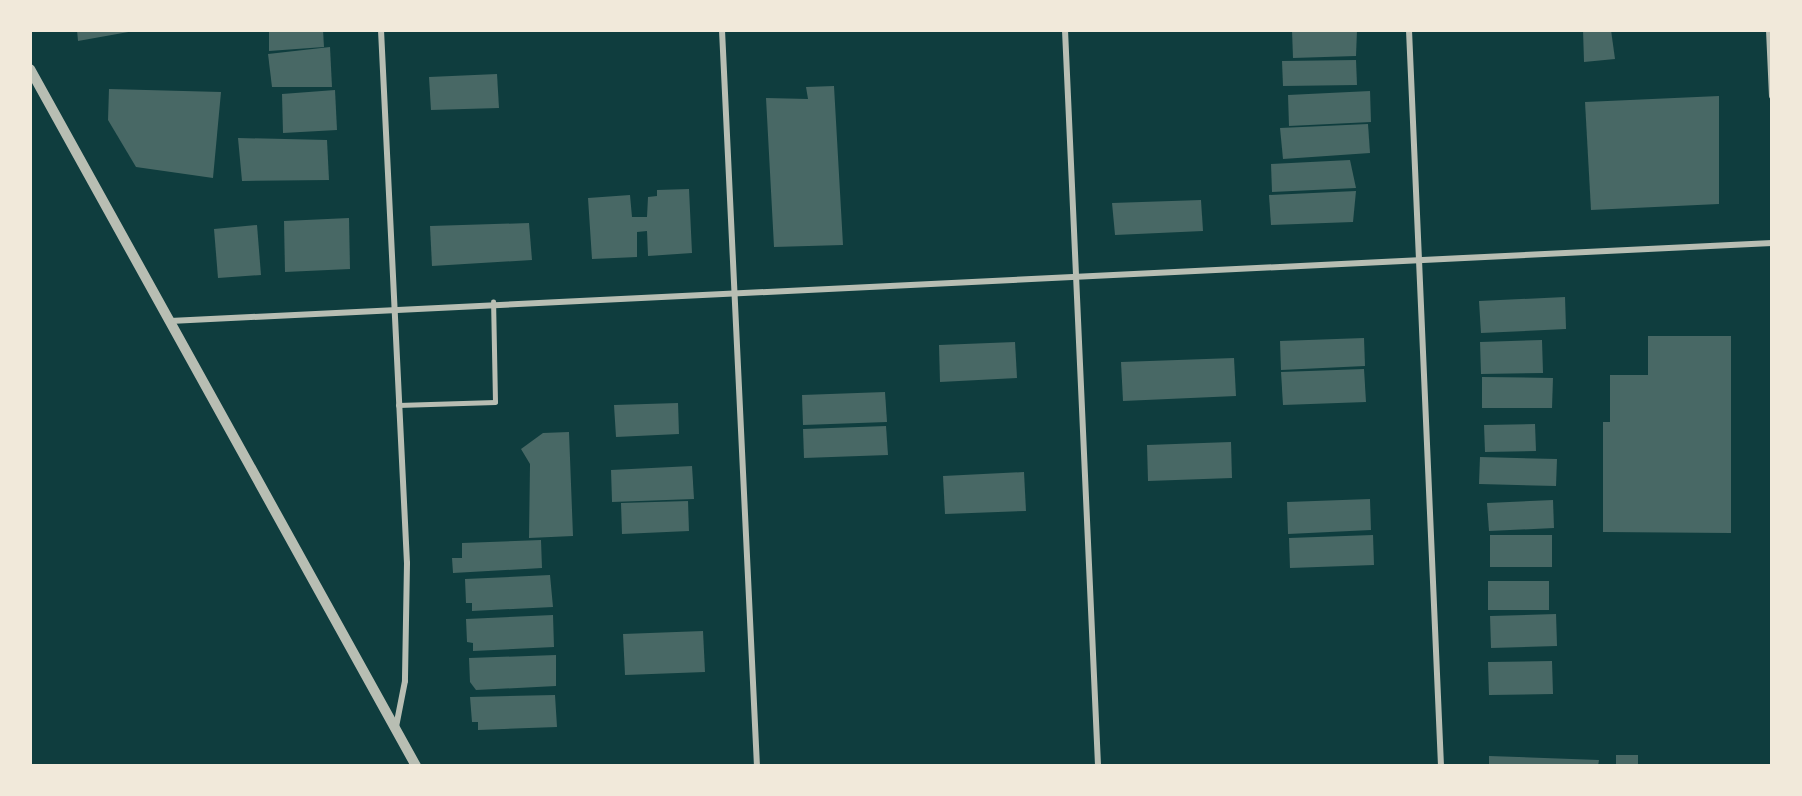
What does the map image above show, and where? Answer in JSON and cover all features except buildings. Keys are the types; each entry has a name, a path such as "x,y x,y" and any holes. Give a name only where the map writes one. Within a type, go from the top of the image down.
{"street":[{"path":"381,30 407,563 405,681 396,729"},
{"path":"722,30 738,291 757,766"},
{"path":"1065,30 1098,766"},
{"path":"1409,30 1441,766"},
{"path":"1769,30 1772,96"},
{"path":"30,69 416,766"},
{"path":"170,321 493,302 1420,262 1772,243"}],"lane":[{"path":"398,405 495,402 493,302"}]}
